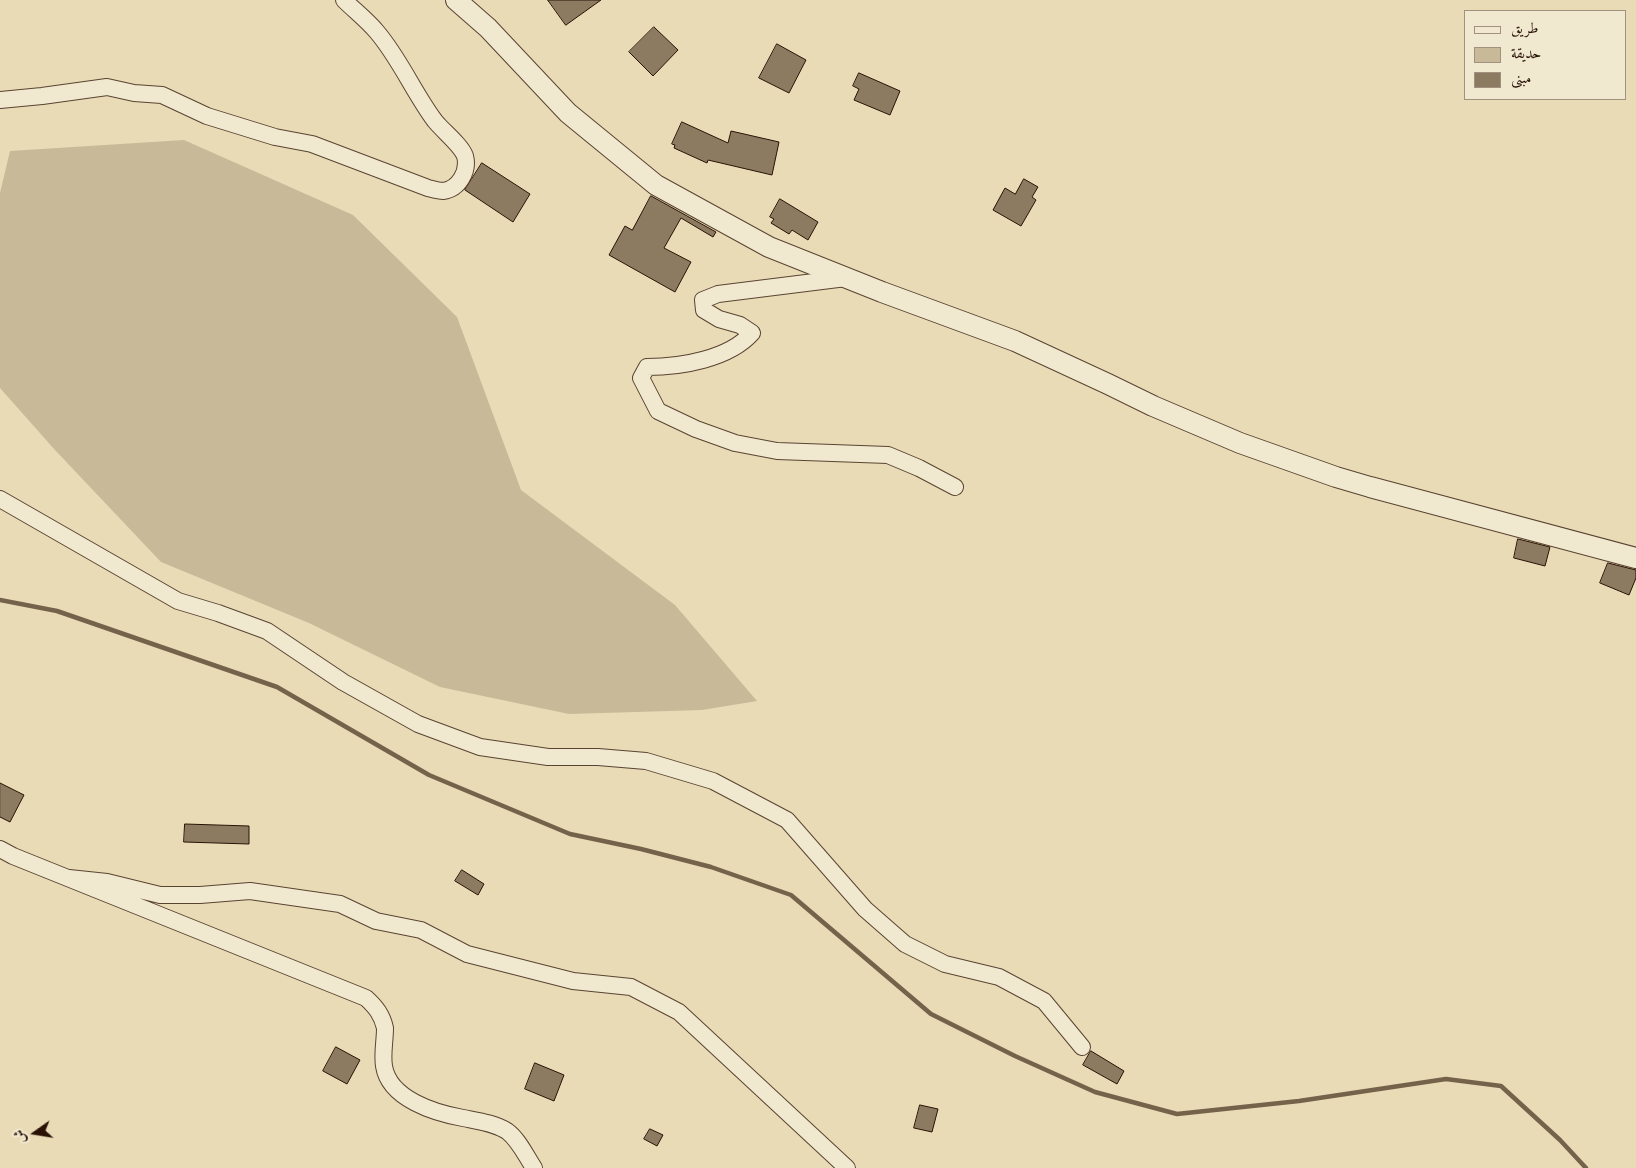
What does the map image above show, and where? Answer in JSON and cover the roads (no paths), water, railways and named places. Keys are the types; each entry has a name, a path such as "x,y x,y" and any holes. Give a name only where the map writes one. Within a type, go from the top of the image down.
{"street":[{"path":"0,100 107,87 134,93 162,95 207,116 275,137 312,144 428,188 443,191 457,184 465,171 465,156 422,103 376,30 344,0"},
{"path":"456,0 488,28 568,113 656,185 769,248 1015,341 1182,419 1286,460 1417,501 1636,558"},
{"path":"846,278 718,294 703,300 704,310 719,319 740,325 752,333 739,345 708,359 663,367 647,367 641,378 658,411 696,430 735,443 777,451 888,455 919,468 955,487"},
{"path":"0,499 178,601 218,612 267,632 343,682 418,724 480,747 548,757 598,757 646,761 713,781 787,820 865,909 905,944 944,964 999,976 1044,1000 1082,1047"},
{"path":"0,849 13,856 366,998 380,1014 383,1022 384,1068 394,1088 414,1101 441,1113 500,1127 517,1142 534,1168"},
{"path":"69,878 107,882 160,895 200,895 250,891 340,904 376,921 421,930 467,954 573,981 631,986 679,1012 847,1168"}],"waterway":[{"path":"0,600 57,611 277,687 429,775 570,834 641,849 711,867 791,895 931,1014 1015,1056 1095,1092 1177,1114 1299,1101 1446,1079 1501,1086 1560,1140 1586,1168"}]}
